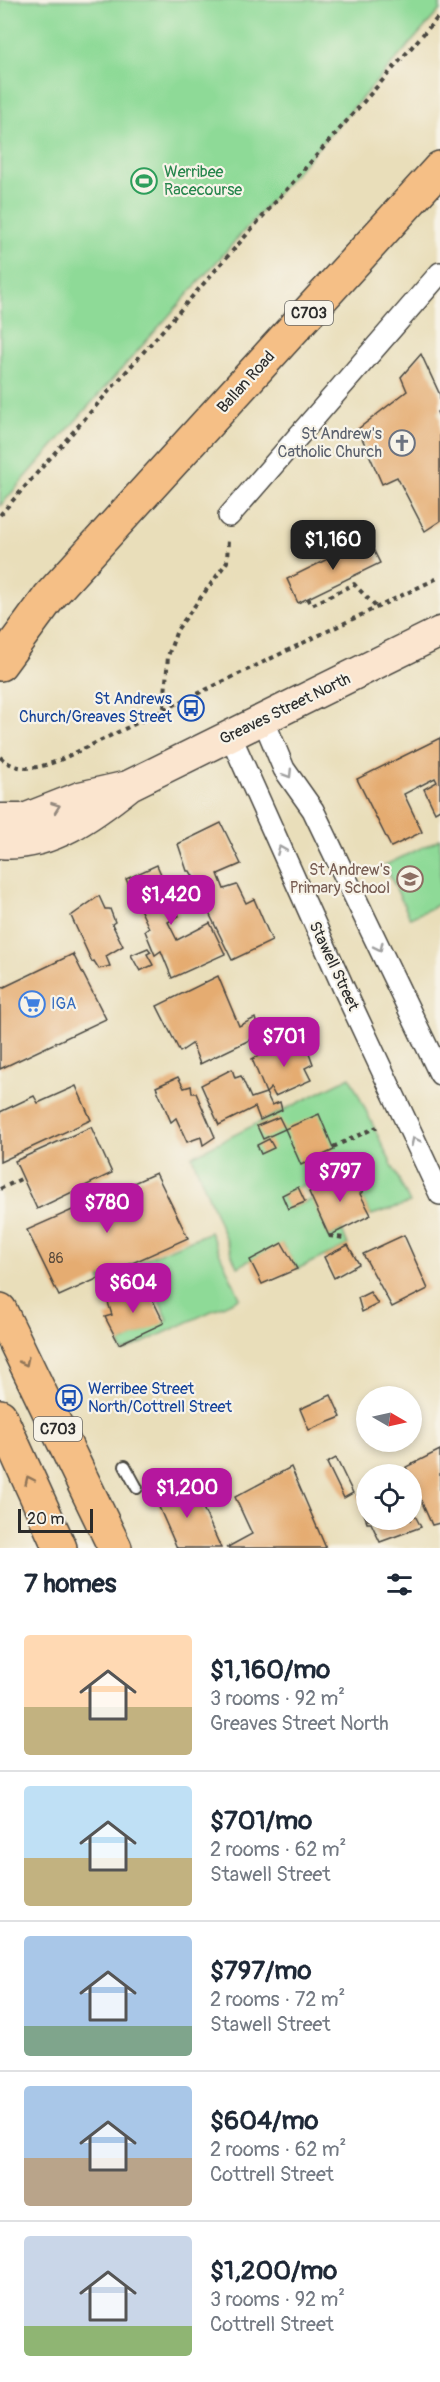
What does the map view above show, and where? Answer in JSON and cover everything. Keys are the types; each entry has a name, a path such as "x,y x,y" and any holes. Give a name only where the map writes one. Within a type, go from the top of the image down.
{"main road":[{"name":"Ballan Road","path":"0,664 50,596 440,168"},
{"name":"Ballan Road","path":"0,633 50,596"},
{"name":"C703","path":"0,1310 115,1548"},
{"name":"C703","path":"0,1416 57,1543"}],"street":[{"path":"228,516 440,273"},
{"name":"Greaves Street North","path":"0,819 24,819 80,797 130,785 264,721 440,632"},
{"path":"264,721 284,769 313,810 440,1074"},
{"name":"Stawell Street","path":"231,737 440,1194"},
{"name":"Greaves Street North","path":"0,843 26,843 73,825 90,817 130,785"}],"lane":[{"path":"125,1466 137,1488"}],"path":[{"path":"0,515 440,15"},
{"path":"164,708 168,656 177,630 228,562 228,516"},
{"path":"0,757 21,768 39,768 440,577"},
{"path":"308,598 312,605 354,584 377,608"},
{"path":"333,1147 377,1127"},
{"path":"0,1189 23,1178"},
{"path":"329,1236 338,1239 345,1238"}],"green space":[{"name":"Werribee Racecourse","path":"0,0 440,0 440,10 0,506"},
{"path":"440,839 440,904 410,918 385,865"},
{"path":"350,1077 410,1203 371,1215 360,1194 363,1191 349,1164 282,1195 289,1209 313,1199 329,1236 342,1230 348,1245 297,1269 282,1244 237,1267 192,1156"},
{"path":"210,1232 240,1298 123,1352 119,1344 168,1320 151,1283 107,1299 100,1278"}],"building":[{"name":"St Andrew's Catholic Church","path":"421,354 440,395 440,410 437,412 440,419 440,521 425,531 397,477 382,484 358,429 407,391 401,377"},
{"path":"368,539 380,563 298,603 287,579"},
{"path":"440,738 440,809 435,812 424,789 437,782 435,778 404,794 422,832 391,847 357,779"},
{"path":"221,823 241,864 218,874 224,889 237,885 246,903 254,899 272,941 232,960 208,911 212,909 190,871 187,871 178,844"},
{"path":"157,865 179,916 168,922 177,940 210,923 225,954 172,978 161,951 155,955 145,931 149,928 126,879"},
{"path":"99,896 105,909 110,909 115,922 112,924 123,946 106,956 110,966 99,969 94,961 92,962 71,916"},
{"path":"148,948 151,952 147,954 153,965 140,971 131,955"},
{"path":"73,954 106,1019 0,1069 0,989"},
{"path":"218,976 239,1026 255,1018 260,1035 200,1064 192,1044 180,1052 157,1006"},
{"path":"297,1038 302,1051 308,1050 313,1064 305,1068 311,1080 275,1096 271,1088 266,1093 252,1059"},
{"path":"232,1069 235,1078 241,1076 251,1098 266,1093 272,1105 280,1102 282,1110 260,1120 255,1107 219,1125 201,1085"},
{"path":"178,1077 184,1088 191,1086 192,1093 196,1093 215,1137 203,1145 201,1137 187,1142 176,1118 171,1122 156,1087"},
{"path":"76,1086 91,1120 0,1162 0,1112 34,1096 38,1103"},
{"path":"319,1114 334,1150 301,1165 285,1129"},
{"path":"279,1117 285,1129 263,1139 257,1126"},
{"path":"91,1127 112,1173 37,1209 15,1161"},
{"path":"269,1139 274,1148 261,1154 257,1145"},
{"path":"352,1171 363,1191 360,1194 371,1215 329,1236 309,1192"},
{"path":"156,1173 188,1238 59,1296 27,1230"},
{"path":"298,1187 305,1202 288,1209 282,1195"},
{"path":"404,1235 428,1289 392,1307 363,1254"},
{"path":"282,1243 297,1269 262,1284 250,1260"},
{"path":"348,1245 359,1264 334,1278 324,1257"},
{"path":"145,1284 164,1323 119,1344 105,1317 112,1315 107,1299"},
{"path":"370,1292 378,1304 362,1312 358,1298"},
{"path":"331,1395 341,1417 309,1430 300,1409"},
{"path":"440,1450 440,1523 432,1525 422,1503 422,1464 412,1464"},
{"path":"336,1458 353,1493 344,1498 327,1463"},
{"path":"291,1467 326,1548 226,1548 252,1534 235,1497"},
{"path":"191,1481 221,1548 177,1548 155,1498"},
{"path":"374,1530 413,1530 380,1542"}],"place":[{"name":"Werribee Racecourse","path":"144,181"},
{"name":"St Andrew's Catholic Church","path":"402,443"},
{"name":"St Andrews Church/Greaves Street","path":"191,708"},
{"name":"St Andrew's Primary School","path":"410,879"},
{"name":"IGA","path":"32,1004"},
{"name":"Werribee Street North/Cottrell Street","path":"69,1398"}]}
